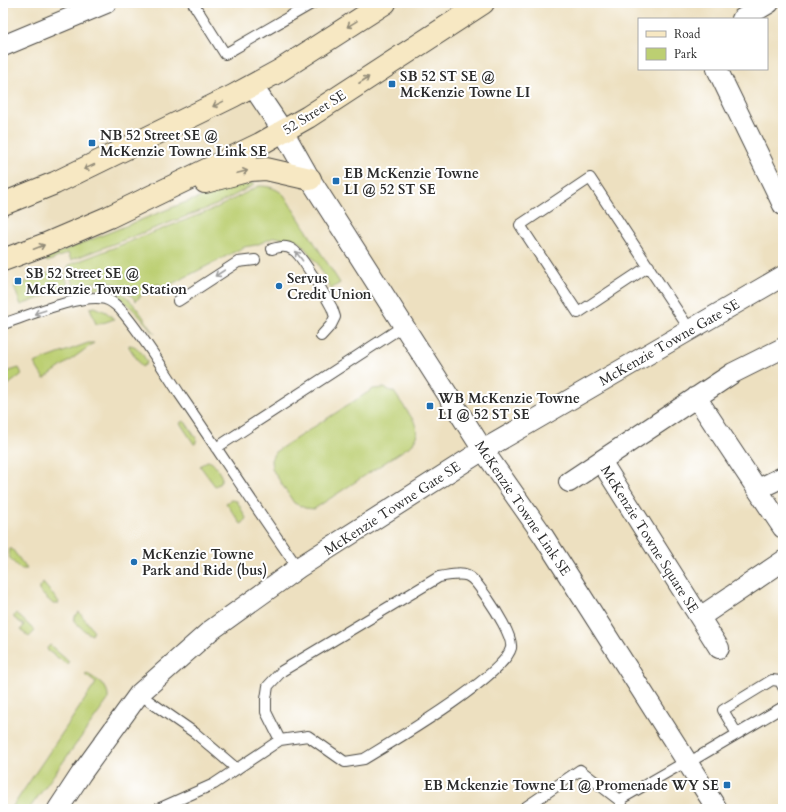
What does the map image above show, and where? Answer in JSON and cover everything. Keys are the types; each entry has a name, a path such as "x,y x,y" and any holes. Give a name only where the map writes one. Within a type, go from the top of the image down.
{"main road":[{"path":"3,204 55,183 96,164 233,96 278,71 385,3"},
{"name":"52 Street SE","path":"3,260 46,244 109,217 260,144 308,116 483,3"},
{"path":"176,185 200,183 250,170 266,169 310,178"}],"street":[{"path":"3,46 106,3"},
{"path":"744,18 768,3"},
{"path":"717,70 783,205"},
{"name":"McKenzie Towne Link SE","path":"252,85 283,131 310,178 405,325 483,450 542,534 717,809"},
{"name":"McKenzie Towne Gate SE","path":"58,809 81,774 139,694 210,631 298,568 483,450 783,276"},
{"name":"McKenzie Towne Square SE","path":"569,482 733,373 783,348"},
{"path":"696,398 783,528"},
{"name":"McKenzie Towne Square SE","path":"601,461 719,648"},
{"path":"758,489 783,477"},
{"name":"McKenzie Towne Square SE","path":"700,617 783,561"}],"lane":[{"path":"193,3 225,54 313,3"},
{"path":"649,266 578,313 520,225 590,178 649,266 690,330"},
{"path":"272,249 286,247 297,252 332,308 334,318 331,325 321,336"},
{"path":"178,301 238,262 255,260"},
{"path":"3,324 77,300 92,297 106,299 118,307 135,327 298,568"},
{"path":"216,448 405,325"},
{"path":"158,809 214,784 280,740 308,736 345,762 364,759 466,693 502,663 510,648 510,638 490,602 473,579 465,575 458,574 439,577 282,671 268,686 266,699 266,712 280,740"},
{"path":"738,734 723,710 772,680 782,682"},
{"path":"139,694 195,733 237,769"},
{"path":"619,800 738,734 783,707"},
{"path":"522,809 580,770 619,800 624,809"}],"green space":[{"path":"253,183 254,185 216,205 71,260 68,253 47,262 45,258 181,204 224,189"},
{"path":"259,186 272,188 284,195 340,283 331,289 318,264 299,241 275,237 256,245 244,247 166,287 158,284 145,291 136,301 129,293 116,284 110,282 95,282 77,287 74,285 67,269 69,265 214,209"},
{"path":"59,269 63,270 69,287 21,305 14,287"},
{"path":"96,285 107,286 124,295 131,301 155,334 125,302 117,296 98,289 86,288"},
{"path":"95,307 106,312 114,319 96,324 90,308"},
{"path":"88,343 94,343 44,379 34,363"},
{"path":"129,345 132,345 138,349 144,356 147,362 142,367 129,347"},
{"path":"19,368 22,374 3,389 3,373"},
{"path":"384,388 394,392 416,424 417,434 413,444 314,509 305,508 294,503 272,469 271,460 275,452 373,389"},
{"path":"183,421 196,438 197,440 195,444 180,423"},
{"path":"207,461 210,461 214,465 222,478 219,484 215,486 200,466"},
{"path":"231,500 237,501 246,518 241,524 226,503"},
{"path":"10,549 12,549 27,569 20,569 11,560 9,555"},
{"path":"43,583 59,602 58,604 53,604 39,591 39,587"},
{"path":"79,612 94,631 92,635 86,632 74,621 75,616"},
{"path":"16,613 35,631 29,637 21,630 24,625 14,618"},
{"path":"50,645 69,662 67,664 48,651 47,648"},
{"path":"86,673 105,687 107,690 108,700 29,809 11,809 96,683 85,675"}],"place":[{"name":"SB 52 ST SE @ McKenzie Towne LI","path":"392,84"},
{"name":"NB 52 Street SE @ McKenzie Towne Link SE","path":"92,143"},
{"name":"EB McKenzie Towne LI @ 52 ST SE","path":"336,181"},
{"name":"SB 52 Street SE @ McKenzie Towne Station","path":"18,281"},
{"name":"Servus Credit Union","path":"279,286"},
{"name":"WB McKenzie Towne LI @ 52 ST SE","path":"430,406"},
{"name":"McKenzie Towne Park and Ride (bus)","path":"134,562"},
{"name":"EB Mckenzie Towne LI @ Promenade WY SE","path":"727,785"}]}
